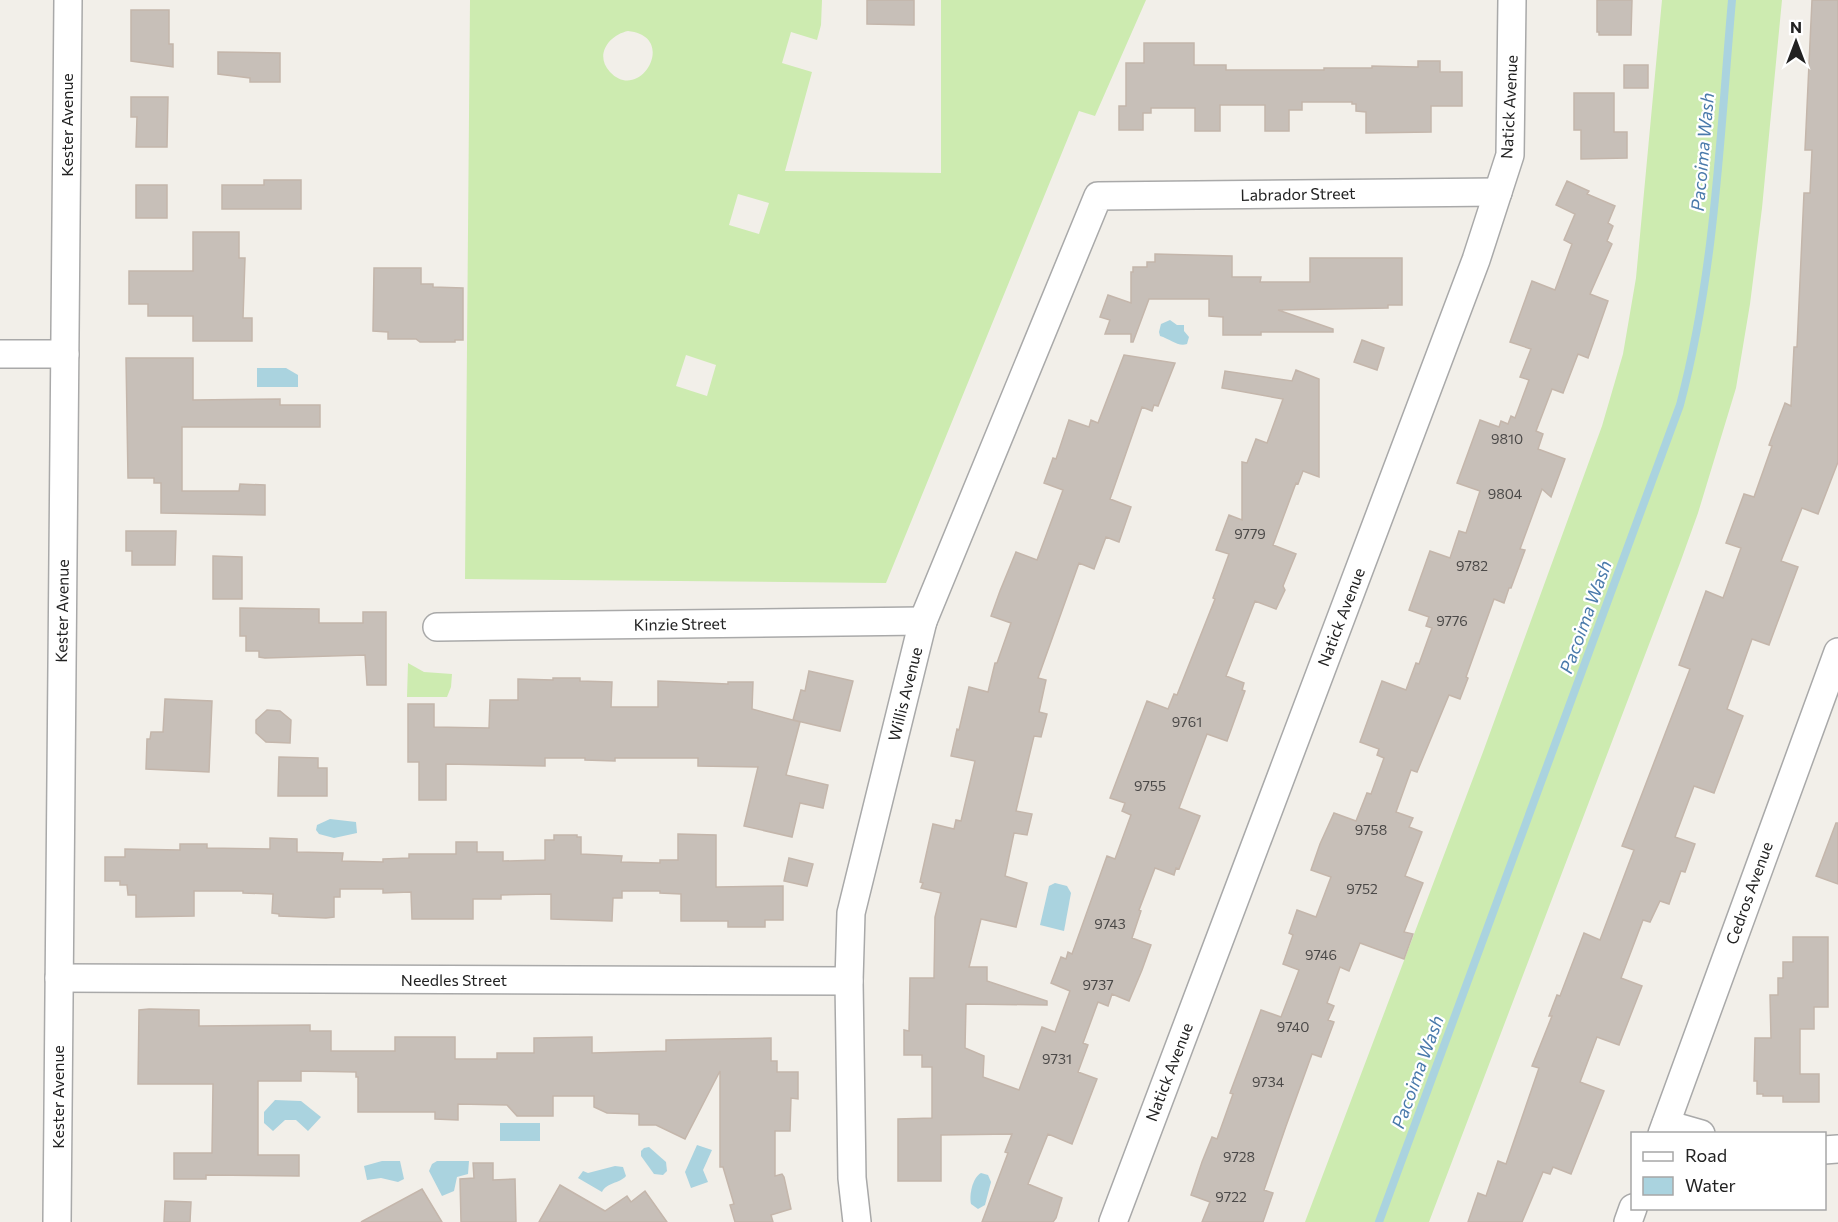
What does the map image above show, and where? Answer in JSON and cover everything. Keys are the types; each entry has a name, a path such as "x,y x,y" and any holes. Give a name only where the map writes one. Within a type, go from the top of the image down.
{"street":[{"name":"Kester Avenue","path":"57,1222 68,0"},
{"name":"Natick Avenue","path":"1113,1222 1471,271 1498,192 1510,154 1512,0"},
{"name":"Labrador Street","path":"1098,196 1498,192"},
{"name":"Willis Avenue","path":"857,1222 852,1178 849,981 851,914 923,621 1098,196"},
{"path":"0,354 65,354"},
{"name":"Kinzie Street","path":"437,627 923,621"},
{"name":"Cedros Avenue","path":"1664,1129 1838,652"},
{"name":"Needles Street","path":"58,978 849,981"},
{"path":"1664,1129 1686,1132"}],"green space":[{"path":"470,0 822,0 821,25 817,40 791,32 782,63 812,72 785,171 941,173 941,0 1146,0 1095,116 1079,111 886,583 465,579","holes":["628,31 643,36 651,44 653,55 642,74 633,80 621,80 610,72 603,59 610,41","738,194 769,203 759,234 729,225","686,355 716,365 707,396 676,386"]},
{"path":"1662,0 1782,0 1762,208 1750,304 1736,388 1698,513 1680,563 1429,1222 1305,1222 1483,752 1602,426 1623,354 1636,278"},
{"path":"408,663 424,672 452,674 447,697 407,697"}],"water":[{"path":"1170,320 1177,325 1184,325 1184,331 1189,337 1187,344 1177,344 1160,336 1161,324"},
{"path":"257,368 286,368 298,375 298,387 257,387"},
{"path":"330,819 356,822 357,833 334,838 319,834 316,830 317,825"},
{"path":"1055,883 1067,886 1071,893 1064,931 1040,925 1049,886"},
{"path":"275,1100 301,1101 321,1117 308,1131 296,1120 285,1120 273,1131 264,1123 264,1112"},
{"path":"500,1123 540,1123 540,1141 500,1141"},
{"path":"697,1145 712,1150 703,1170 708,1182 691,1188 685,1172"},
{"path":"649,1147 666,1162 667,1171 663,1175 654,1174 641,1156 641,1151"},
{"path":"382,1161 400,1161 404,1179 398,1182 381,1178 367,1180 364,1166"},
{"path":"437,1161 469,1161 468,1174 457,1177 454,1191 442,1196 429,1171 432,1164"},
{"path":"615,1166 623,1167 626,1176 607,1186 602,1192 578,1178 583,1171 588,1173"},
{"path":"981,1173 988,1175 991,1182 985,1205 978,1209 971,1204 970,1196 973,1183"}],"building":[{"path":"867,0 914,0 914,25 867,24"},
{"path":"1597,0 1632,0 1631,35 1599,35 1597,32"},
{"path":"1812,0 1838,0 1838,462 1818,514 1802,508 1781,561 1798,567 1769,645 1752,639 1727,709 1743,716 1714,793 1694,786 1675,837 1695,844 1685,872 1681,871 1669,904 1660,901 1650,922 1643,920 1621,978 1642,986 1619,1045 1597,1037 1580,1082 1604,1091 1571,1174 1553,1167 1550,1174 1543,1172 1522,1222 1468,1222 1478,1193 1486,1196 1498,1161 1506,1164 1539,1068 1532,1066 1552,1016 1549,1016 1557,995 1560,996 1584,933 1600,940 1634,850 1622,846 1690,669 1679,665 1706,591 1723,598 1741,548 1726,543 1744,494 1754,497 1772,446 1769,445 1785,403 1791,406 1794,347 1797,347 1804,193 1810,193 1812,150 1805,150"},
{"path":"131,10 169,10 169,44 173,44 173,67 131,61"},
{"path":"1144,43 1194,43 1194,65 1226,65 1226,70 1418,67 1418,61 1440,61 1440,72 1462,72 1462,106 1431,106 1431,132 1366,133 1366,112 1356,111 1356,104 1352,102 1302,102 1302,110 1289,110 1289,131 1265,131 1265,105 1220,105 1220,131 1195,131 1195,108 1151,108 1151,113 1143,113 1143,130 1119,130 1119,106 1126,106 1126,63 1144,63"},
{"path":"218,52 280,53 280,82 250,82 250,78 218,74"},
{"path":"1624,65 1648,65 1648,88 1624,88"},
{"path":"1574,93 1614,93 1614,132 1627,132 1627,158 1581,159 1581,130 1574,130"},
{"path":"131,97 168,97 167,147 136,147 137,117 131,117"},
{"path":"264,180 301,180 301,209 222,209 222,185 264,185"},
{"path":"1567,181 1589,191 1587,194 1615,206 1608,223 1613,226 1607,241 1612,244 1590,294 1608,301 1588,358 1578,354 1563,393 1552,389 1536,431 1543,434 1538,449 1565,459 1551,497 1542,489 1520,549 1525,550 1511,588 1509,588 1504,603 1494,599 1460,699 1449,695 1417,772 1411,770 1396,812 1413,818 1409,827 1422,832 1405,876 1423,883 1404,932 1413,934 1404,959 1360,943 1349,971 1340,967 1327,1003 1334,1006 1328,1020 1334,1022 1321,1057 1312,1054 1286,1126 1264,1190 1273,1193 1263,1222 1202,1222 1210,1202 1191,1195 1202,1162 1212,1137 1217,1139 1233,1094 1230,1093 1261,1010 1281,1017 1299,970 1283,964 1293,935 1289,933 1297,910 1316,917 1331,877 1311,870 1320,844 1334,813 1356,821 1367,793 1371,794 1384,758 1377,755 1379,749 1360,742 1382,681 1406,690 1416,663 1419,664 1432,628 1426,626 1429,617 1409,610 1430,551 1450,558 1459,531 1466,533 1480,491 1457,483 1480,420 1499,427 1501,421 1508,424 1511,416 1515,418 1529,380 1520,377 1531,349 1510,342 1532,281 1555,290 1572,244 1564,240 1575,214 1556,205"},
{"path":"136,185 167,185 167,218 136,218"},
{"path":"193,232 239,232 239,258 245,258 243,318 252,318 252,341 193,341 193,316 148,316 148,304 129,304 129,271 193,271"},
{"path":"1155,254 1232,256 1232,277 1261,277 1260,282 1310,282 1310,258 1402,258 1402,305 1388,305 1388,308 1278,310 1333,329 1333,332 1261,332 1261,335 1223,335 1223,317 1209,316 1209,299 1149,299 1133,342 1131,342 1131,334 1105,334 1110,320 1100,317 1108,295 1131,303 1133,267 1147,267 1147,262 1155,262"},
{"path":"374,268 421,268 421,284 433,284 433,287 463,288 463,340 420,342 416,339 388,339 388,332 373,331"},
{"path":"1362,340 1384,348 1377,370 1354,362"},
{"path":"1124,355 1175,363 1158,406 1154,405 1152,411 1142,407 1110,499 1131,507 1119,542 1106,537 1094,569 1079,563 1038,678 1046,680 1039,712 1047,714 1041,737 1034,736 1016,811 1032,814 1027,835 1014,833 1005,876 1027,883 1016,927 981,919 969,967 987,967 987,981 1047,1001 1047,1005 966,1004 965,1048 984,1056 983,1077 1019,1090 1042,1027 1055,1032 1070,991 1051,983 1061,957 1066,959 1068,952 1072,954 1107,856 1115,859 1131,815 1122,811 1125,803 1110,798 1147,701 1168,709 1174,694 1177,695 1215,599 1213,598 1229,554 1216,550 1229,515 1242,520 1242,462 1247,463 1256,439 1267,443 1283,399 1222,388 1225,371 1292,381 1296,370 1319,379 1319,477 1303,471 1298,484 1296,483 1273,545 1296,554 1283,586 1285,590 1276,609 1255,601 1226,676 1244,683 1242,690 1245,691 1227,741 1207,734 1179,808 1200,816 1179,869 1176,868 1174,875 1155,868 1139,910 1141,911 1132,938 1151,945 1129,1001 1112,994 1108,1006 1098,1002 1083,1043 1088,1045 1078,1072 1097,1079 1072,1144 1048,1134 1028,1184 1062,1198 1056,1218 1053,1222 982,1222 1008,1153 1005,1152 1012,1134 941,1135 941,1181 898,1181 898,1119 932,1118 932,1067 922,1067 922,1055 904,1055 904,1030 909,1031 910,978 934,978 935,917 941,893 921,888 923,883 920,882 933,824 954,829 956,820 961,821 975,761 951,756 969,687 988,692 995,663 997,663 1011,623 991,616 1000,591 1016,552 1037,560 1063,490 1044,483 1053,458 1056,459 1069,420 1089,427 1091,420 1098,423"},
{"path":"126,358 193,358 193,400 280,399 280,405 320,405 320,427 182,427 182,491 239,491 240,484 265,485 265,515 161,513 161,483 154,483 154,478 128,478"},
{"path":"126,531 176,531 175,565 132,565 132,551 126,551"},
{"path":"213,556 242,557 242,599 213,599"},
{"path":"240,608 319,609 319,623 363,623 363,612 386,612 386,685 367,685 365,655 265,658 259,657 259,651 246,651 246,636 240,636"},
{"path":"809,671 853,681 840,731 793,720 801,690 805,691"},
{"path":"553,678 580,678 580,681 612,682 611,707 658,707 658,681 728,684 728,682 753,682 752,709 800,722 786,775 828,785 823,808 800,803 792,837 744,826 758,767 698,766 698,758 615,758 615,761 545,758 545,766 446,764 446,800 419,800 419,762 408,762 408,704 434,704 434,727 489,728 490,700 518,700 518,679 553,680"},
{"path":"165,699 212,701 209,772 146,769 147,739 150,739 151,732 163,732"},
{"path":"267,710 280,711 291,720 290,743 266,742 256,733 256,720"},
{"path":"279,757 318,758 318,768 327,768 327,796 278,796"},
{"path":"1836,823 1838,823 1838,884 1816,876"},
{"path":"678,834 716,835 716,887 783,886 783,920 765,920 765,927 728,927 728,921 681,921 681,894 660,893 660,891 622,891 622,898 613,898 612,921 551,919 551,894 501,895 501,899 473,899 473,919 412,919 411,892 383,893 383,889 340,889 340,897 334,897 334,917 326,918 279,916 279,914 272,913 273,894 243,893 243,891 194,891 194,916 136,917 136,895 128,895 127,885 120,885 120,881 105,881 105,857 125,857 125,849 180,850 180,844 207,844 207,848 270,849 270,838 297,839 297,852 343,853 342,861 383,862 383,859 409,858 409,854 456,854 456,842 477,842 477,852 503,852 503,861 545,860 545,840 554,840 554,835 577,835 581,837 581,854 622,856 621,862 660,863 660,860 678,860"},
{"path":"789,858 813,864 807,886 784,881"},
{"path":"1793,937 1828,937 1828,1007 1814,1007 1814,1029 1800,1029 1800,1074 1819,1074 1819,1102 1783,1102 1783,1096 1763,1096 1763,1094 1757,1094 1757,1081 1754,1081 1755,1038 1771,1038 1770,995 1778,995 1778,978 1783,978 1783,962 1793,962"},
{"path":"139,1010 199,1010 199,1026 310,1025 310,1031 331,1031 331,1051 395,1051 395,1037 455,1037 455,1059 497,1059 497,1053 534,1053 534,1038 592,1037 592,1053 666,1051 666,1040 771,1038 771,1061 777,1061 777,1072 798,1072 798,1099 791,1098 790,1131 775,1131 775,1176 782,1174 784,1177 791,1209 771,1215 773,1222 735,1222 730,1205 734,1204 723,1167 720,1167 720,1071 685,1139 656,1125 639,1125 639,1114 607,1113 594,1107 594,1096 553,1096 553,1116 517,1116 507,1105 458,1104 458,1120 435,1119 435,1112 358,1112 356,1072 301,1071 301,1081 258,1081 258,1155 299,1155 299,1176 206,1175 206,1179 174,1179 174,1153 212,1153 213,1084 138,1084"},
{"path":"473,1163 493,1163 493,1180 515,1179 516,1222 461,1222 460,1179 474,1178"},
{"path":"560,1185 605,1211 627,1196 631,1202 645,1191 667,1222 539,1222"},
{"path":"422,1189 442,1222 361,1222"},
{"path":"165,1201 191,1202 190,1222 164,1222"}],"waterway":[{"name":"Pacoima Wash","path":"1379,1222 1680,405 1692,355 1709,254 1720,153 1732,0"}]}
